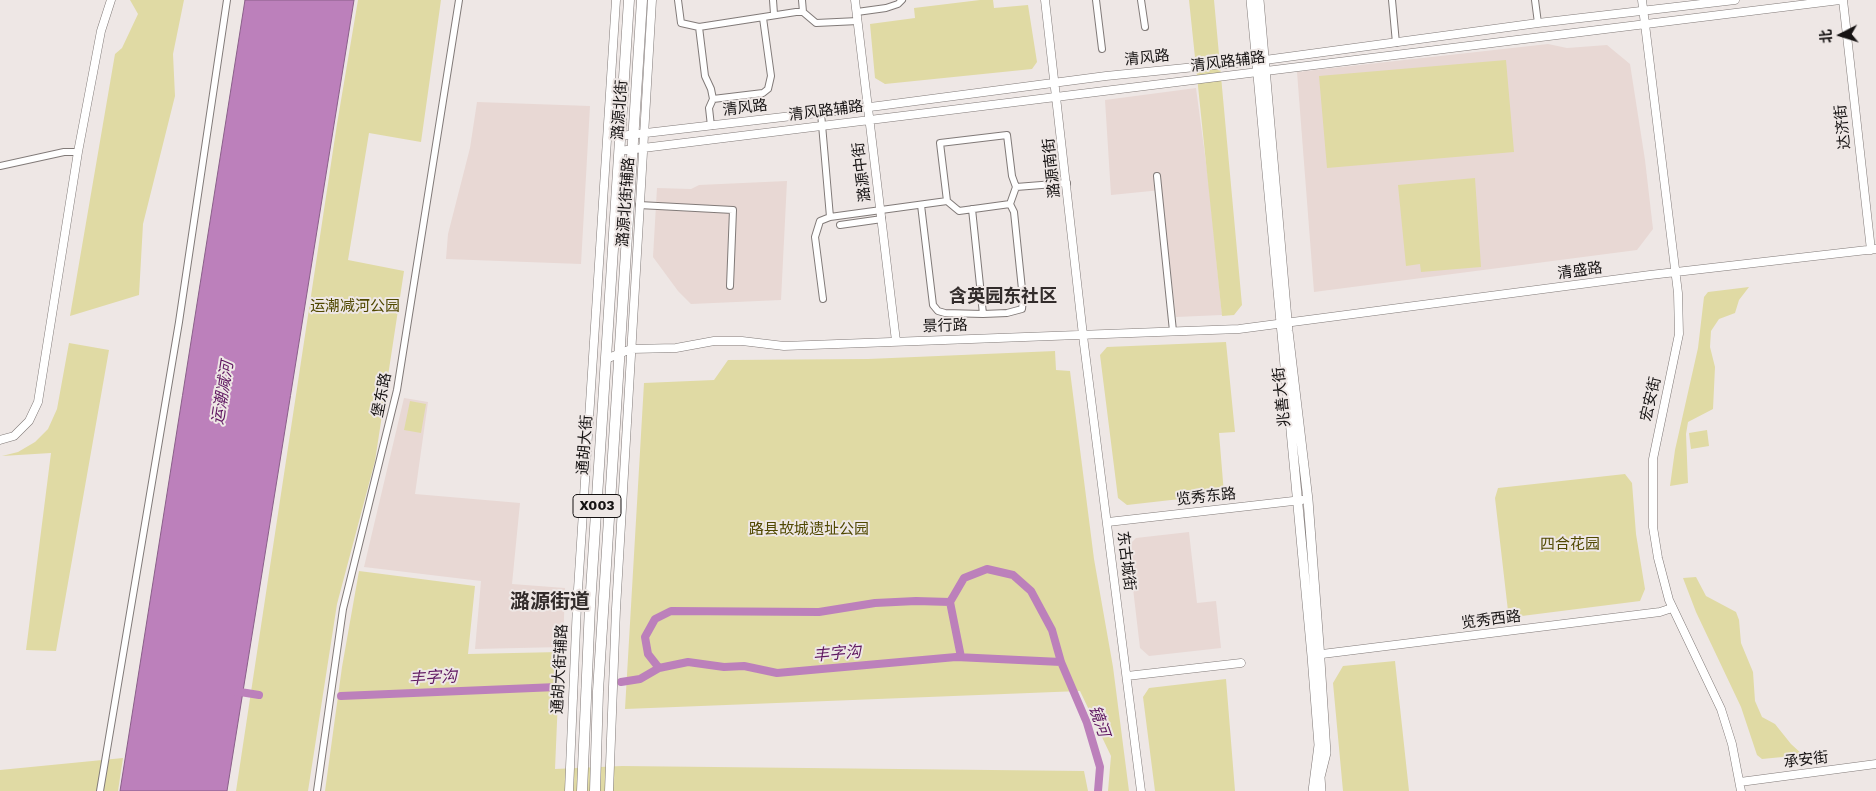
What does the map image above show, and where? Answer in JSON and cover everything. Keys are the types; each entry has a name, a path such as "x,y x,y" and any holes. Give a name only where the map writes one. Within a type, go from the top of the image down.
{"main road":[{"name":"潞源北街","path":"615,220 629,0"},
{"name":"潞源北街","path":"627,221 642,0"},
{"name":"兆善大街","path":"1251,0 1261,60"},
{"name":"兆善大街","path":"1259,0 1261,60 1284,323 1303,500 1326,754 1320,777 1322,791"},
{"name":"通胡大街","path":"582,791 587,663 615,220"},
{"name":"通胡大街","path":"595,791 598,691 627,221"},
{"name":"兆善大街","path":"1313,791 1319,745 1316,655"}],"street":[{"path":"0,440 14,436 29,421 38,402 78,152 101,31 111,0"},
{"path":"100,791 179,322 227,0"},
{"name":"堡东路","path":"317,791 343,609 397,390 459,0"},
{"name":"潞源北街辅路","path":"603,219 616,0"},
{"name":"潞源北街辅路","path":"631,349 652,0"},
{"path":"678,0 681,23 699,27 763,18 774,14 803,12 816,23 858,20"},
{"path":"773,0 774,14"},
{"path":"802,0 803,12"},
{"name":"潞源中街","path":"856,0 896,341"},
{"path":"857,12 886,8 898,4 902,0"},
{"name":"潞源南街","path":"1045,0 1068,183 1084,334"},
{"path":"1096,0 1102,49"},
{"path":"1141,0 1145,27"},
{"path":"1392,0 1396,43"},
{"path":"1535,0 1538,23"},
{"name":"宏安街","path":"1642,0 1676,274 1679,334 1656,443 1652,493 1658,558 1672,608 1721,709 1732,744 1740,782 1740,791"},
{"name":"清风路","path":"620,136 633,136 1055,83 1261,60 1538,23 1735,0"},
{"name":"清风路辅路","path":"619,151 1842,0"},
{"name":"达济街","path":"1842,0 1873,250"},
{"path":"713,99 763,93 768,90 771,76 763,18"},
{"path":"699,27 705,76 713,99 709,108 711,126"},
{"path":"820,113 830,217"},
{"path":"921,204 933,305 938,311 983,314 1022,309 1024,298 1014,212 1010,204 1016,187 1012,176 1006,135 940,143 947,201"},
{"path":"0,166 64,152 78,152"},
{"path":"1157,176 1173,331"},
{"path":"1016,187 1068,183"},
{"path":"823,299 815,238 820,221 830,217 947,201 959,210 1010,204"},
{"path":"640,205 733,210 730,286"},
{"path":"972,209 983,314"},
{"name":"通胡大街辅路","path":"569,791 577,615 603,219"},
{"path":"840,225 882,219"},
{"name":"清盛路","path":"1284,323 1873,250"},
{"name":"景行路","path":"606,358 631,349 676,348 714,342 742,341 784,346 1240,329 1284,323"},
{"name":"东古城街","path":"1084,334 1141,791"},
{"path":"608,791 614,628 631,349"},
{"name":"览秀东路","path":"1108,522 1303,500"},
{"name":"览秀西路","path":"1316,655 1651,614 1672,608"},
{"path":"1127,676 1241,663"},
{"name":"承安街","path":"1740,782 1876,764"}],"shaded area":[{"path":"1548,44 1567,48 1607,45 1630,64 1645,160 1653,229 1637,250 1314,292 1297,72"},
{"path":"1196,88 1209,185 1222,315 1176,317 1161,190 1111,195 1105,100"},
{"path":"477,102 590,106 581,264 446,259 448,234 470,148"},
{"path":"787,181 781,300 691,304 678,291 653,257 657,188 691,189 699,185"},
{"path":"404,398 428,402 415,494 520,503 512,584 565,588 563,647 475,649 481,581 364,567"},
{"path":"1189,532 1197,603 1216,601 1221,648 1149,656 1140,648 1128,546 1136,538"}],"green space":[{"path":"130,0 184,0 173,54 175,96 143,224 139,295 70,316 115,54 122,48 138,14"},
{"name":"运潮减河公园","path":"358,0 441,0 421,142 369,133 348,260 404,271 375,461 337,604 308,791 236,791 337,124"},
{"path":"993,0 994,8 1028,5 1037,62 1032,69 885,84 875,78 870,24 915,18 914,8"},
{"path":"1189,0 1214,0 1242,305 1234,315 1222,316"},
{"path":"1506,60 1514,152 1327,168 1319,76"},
{"path":"1475,178 1481,267 1421,272 1420,264 1406,266 1398,185"},
{"path":"1749,287 1739,300 1735,313 1719,319 1711,331 1710,347 1715,367 1713,409 1688,422 1686,434 1688,483 1670,486 1675,450 1698,348 1704,297 1708,292"},
{"path":"1226,342 1235,432 1219,433 1224,494 1127,505 1118,498 1100,355 1107,347"},
{"path":"69,343 109,350 56,651 26,650 51,453 2,456 18,452 35,442 48,429 57,409"},
{"name":"路县故城遗址公园","path":"1055,351 1056,370 1070,371 1094,559 1113,667 1129,791 1108,791 1111,756 1080,691 625,709 644,383 714,380 728,360 868,359"},
{"path":"410,401 426,404 421,433 404,430"},
{"path":"1707,430 1709,446 1691,449 1689,433"},
{"name":"四合花园","path":"1625,474 1632,483 1636,534 1645,589 1640,601 1514,617 1508,611 1495,498 1498,488"},
{"path":"359,571 475,586 468,654 560,652 555,769 622,766 1084,771 1088,791 325,791 342,667"},
{"path":"1696,577 1706,596 1736,612 1739,620 1741,643 1753,672 1755,701 1762,717 1775,724 1791,744 1803,755 1762,759 1757,755 1741,707 1696,612 1683,578"},
{"path":"1395,661 1409,791 1343,791 1333,683 1343,666"},
{"path":"1226,679 1235,791 1155,791 1143,697 1149,688"},
{"path":"123,758 118,791 0,791 0,770"}],"water":[{"name":"运潮减河","path":"245,0 354,0 227,791 120,791"}],"waterway":[{"name":"镜河","path":"950,602 964,578 987,569 1013,575 1031,591 1052,630 1061,662 1087,723 1100,767 1098,791"},
{"path":"659,668 648,654 645,637 655,619 671,611 819,612 875,603 916,601 950,602 961,657"},
{"name":"丰字沟","path":"621,682 640,679 659,668 688,662 724,667 744,666 777,673 956,657 1061,662"},
{"name":"丰字沟","path":"341,696 557,687"},
{"name":"丰字沟","path":"234,691 259,695"}],"district":[{"name":"含英园东社区","path":"1003,297"},
{"name":"潞源街道","path":"550,602"}]}
